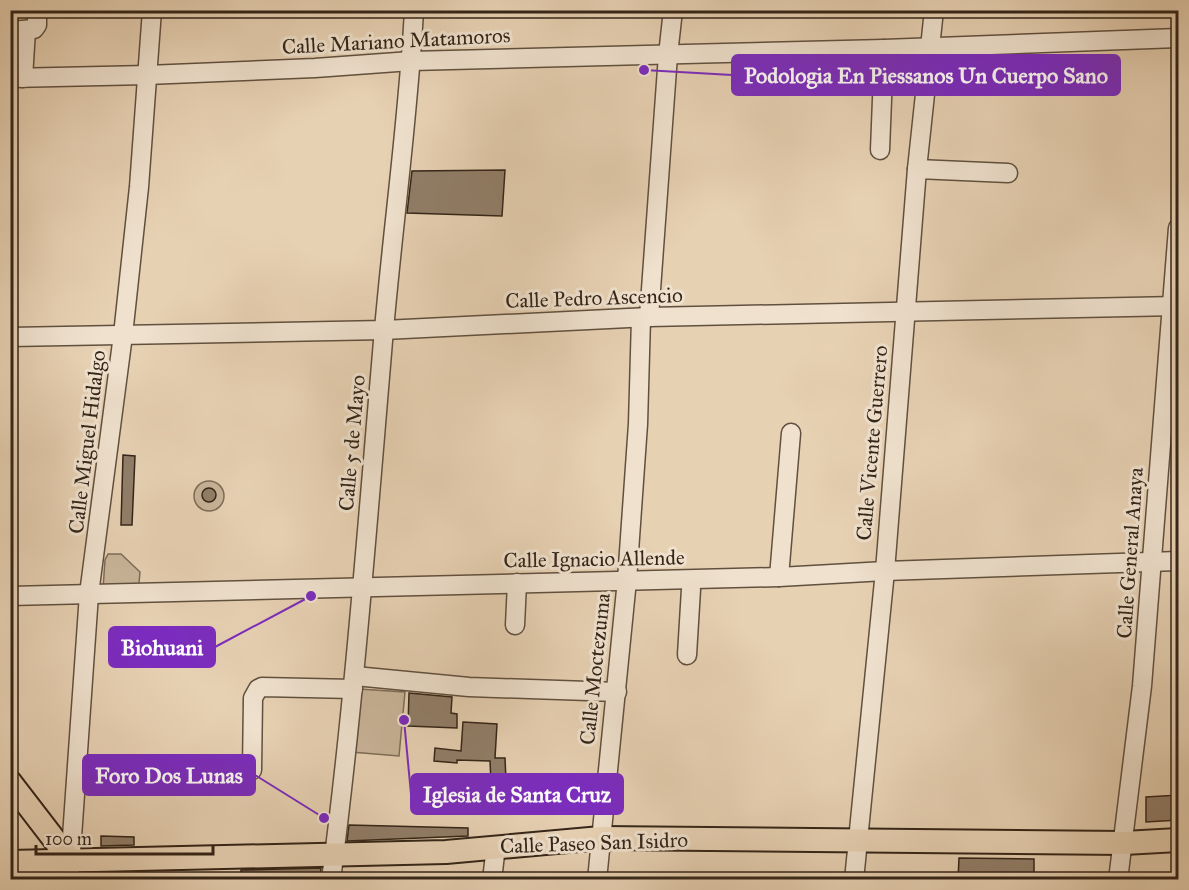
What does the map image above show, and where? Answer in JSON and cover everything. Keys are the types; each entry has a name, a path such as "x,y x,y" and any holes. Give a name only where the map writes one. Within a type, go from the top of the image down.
{"main road":[{"path":"10,782 70,870"},
{"name":"Calle Paseo San Isidro","path":"10,862 70,870 335,855 446,852 601,838 1124,843 1179,840"}],"street":[{"name":"Calle Miguel Hidalgo","path":"70,870 90,594 123,335 139,187 152,10"},
{"name":"Calle 5 de Mayo","path":"332,879 363,588 414,10"},
{"name":"Calle Moctezuma","path":"597,879 627,580 645,318 673,10"},
{"name":"Calle Vicente Guerrero","path":"854,879 885,571 917,170 934,10"},
{"path":"17,78 27,25"},
{"name":"Calle Mariano Matamoros","path":"17,78 315,68 411,61 884,50 1179,38"},
{"path":"880,150 884,50"},
{"path":"917,170 1008,173"},
{"name":"Calle General Anaya","path":"1118,879 1142,686 1175,306 1179,228"},
{"name":"Calle Pedro Ascencio","path":"10,337 384,330 645,318 1175,306"},
{"path":"779,577 791,433"},
{"name":"Calle Ignacio Allende","path":"10,596 779,577 1179,561"},
{"path":"515,625 517,583"},
{"path":"687,655 691,589"},
{"path":"252,770 253,698 258,688 262,687 354,682 617,692"},
{"path":"492,879 496,846"}],"shaded area":[{"path":"209,481 220,485 224,496 220,507 209,511 198,507 194,496 198,485"},
{"path":"108,554 121,554 140,572 139,583 133,589 103,589 105,560"},
{"path":"359,689 405,692 399,756 351,752"}],"building":[{"path":"505,170 502,216 407,213 412,171"},
{"path":"123,455 135,456 132,525 121,525"},
{"path":"206,488 212,488 216,495 212,502 206,502 202,498 202,492"},
{"path":"409,693 452,697 451,713 457,714 457,728 408,726"},
{"path":"463,722 497,724 495,758 505,758 507,804 492,805 490,761 457,760 457,763 434,761 435,748 461,751"},
{"path":"1179,795 1179,820 1146,822 1146,797"},
{"path":"349,825 468,828 468,836 347,841"},
{"path":"101,836 134,837 134,845 101,846"},
{"path":"959,858 1034,859 1034,879 958,879"},
{"path":"321,868 320,879 310,879 311,876 286,876 286,879 241,879 241,870"},
{"path":"148,872 148,879 80,879 81,874"}],"place":[{"name":"Podologia En Piessanos Un Cuerpo Sano","path":"644,70"},
{"name":"Biohuani","path":"311,596"},
{"name":"Iglesia de Santa Cruz","path":"404,720"},
{"name":"Foro Dos Lunas","path":"324,818"}]}
